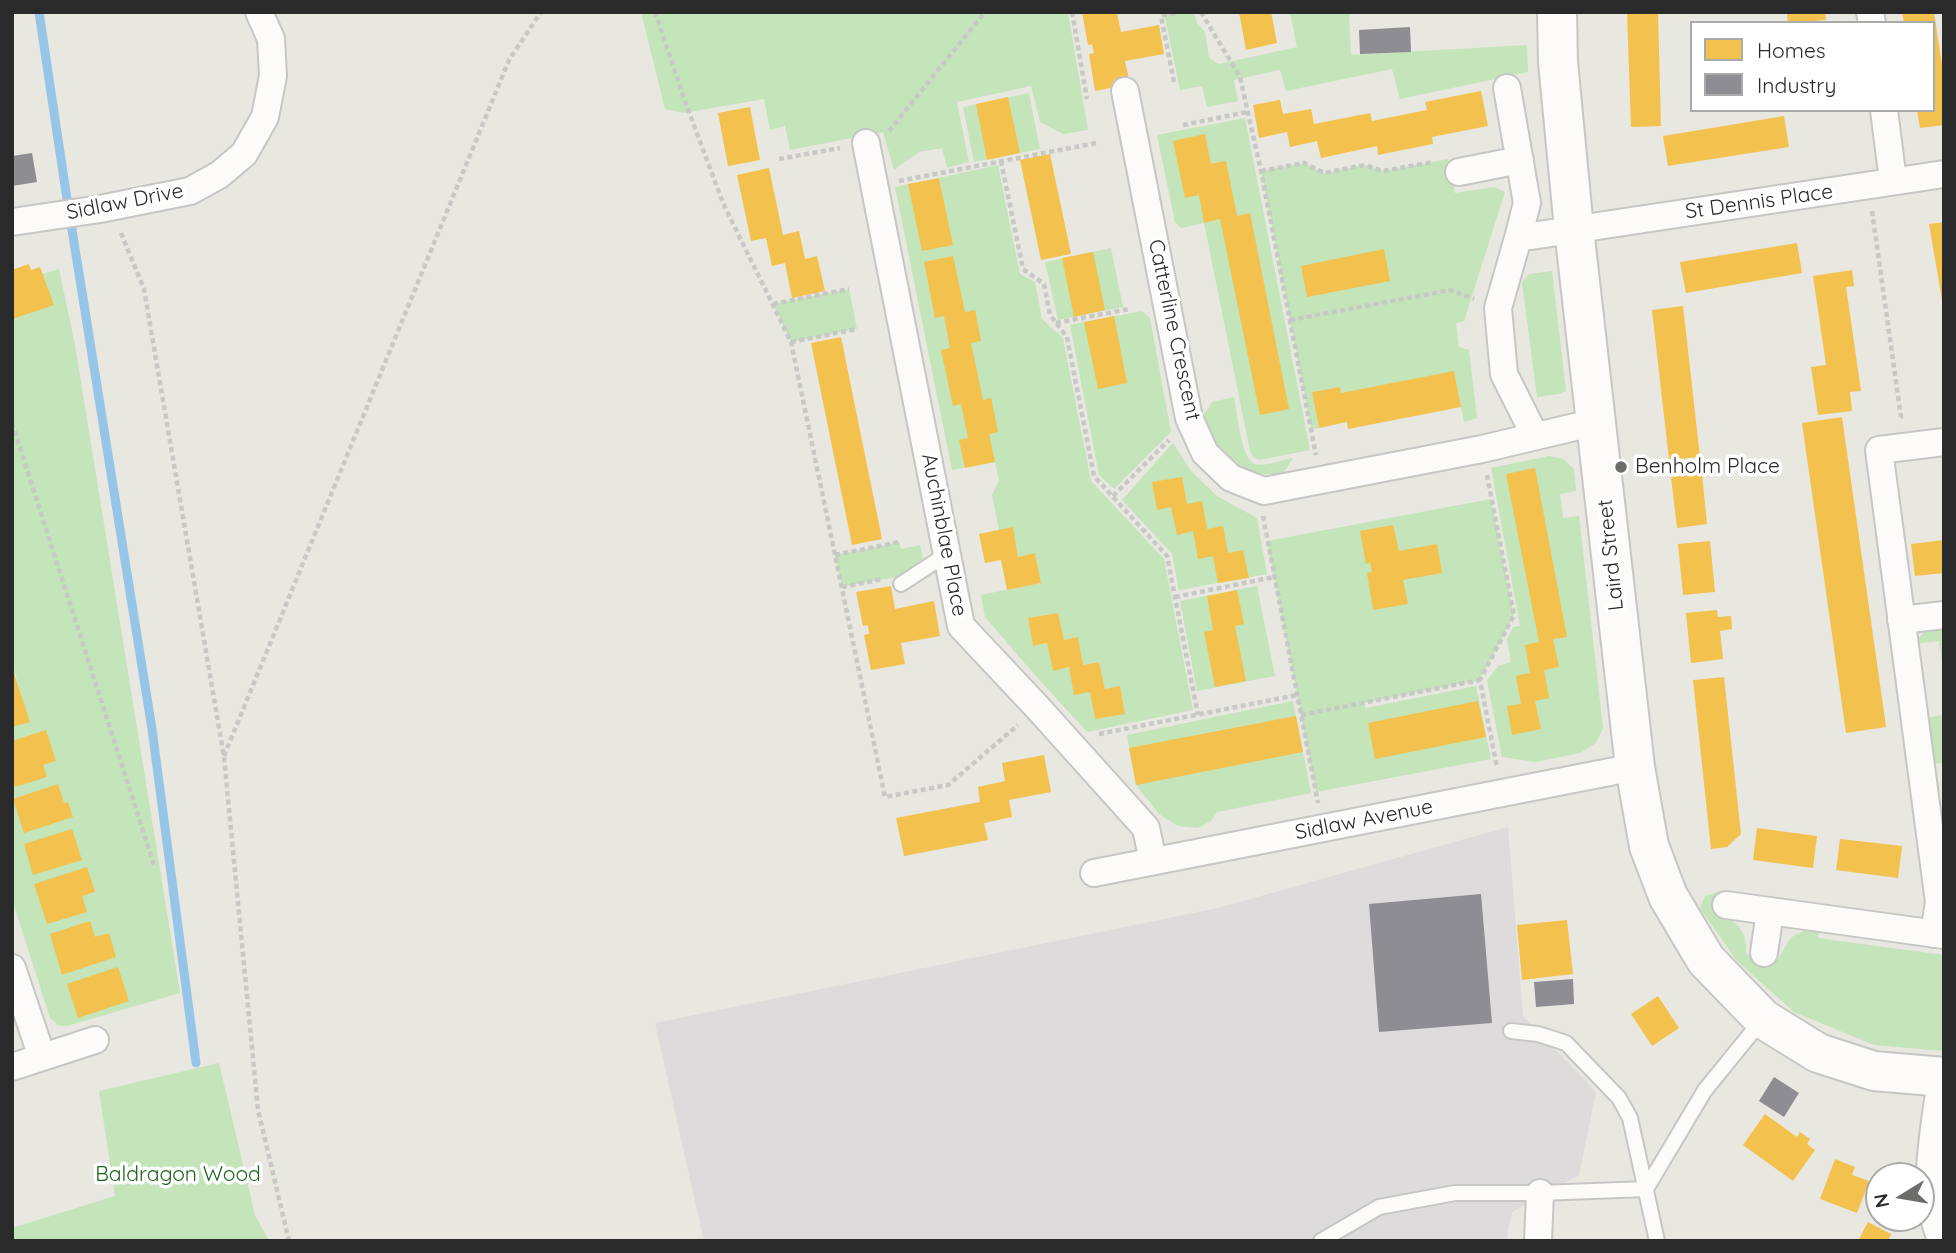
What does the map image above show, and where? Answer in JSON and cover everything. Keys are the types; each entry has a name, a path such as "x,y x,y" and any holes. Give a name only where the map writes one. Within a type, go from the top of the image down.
{"street":[{"name":"Sidlaw Drive","path":"12,222 44,217 109,217 190,191 219,175 244,154 265,117 273,76 271,39 259,12"},
{"name":"Laird Street","path":"1557,12 1558,62 1574,229 1635,767 1649,846 1668,896 1706,960 1763,1019 1818,1053 1874,1071 1942,1077"},
{"path":"1507,88 1527,203 1498,308 1504,374 1535,436"},
{"name":"Catterline Crescent","path":"1125,92 1189,418 1205,453 1231,478 1265,491"},
{"path":"1881,183 1884,112"},
{"name":"Auchinblae Place","path":"866,143 961,626 1146,828 1153,861"},
{"path":"1459,172 1520,160"},
{"name":"St Dennis Place","path":"1574,229 1944,174"},
{"path":"1518,237 1574,229"},
{"path":"1265,491 1482,449 1596,422"},
{"path":"1726,905 1939,935 1939,902 1879,450 1944,442"},
{"path":"1901,620 1944,615"},
{"name":"Sidlaw Avenue","path":"1094,873 1635,767"},
{"path":"1764,953 1770,911"},
{"path":"12,968 42,1057"},
{"path":"12,1067 95,1040"},
{"path":"1942,1077 1932,1160 1931,1196 1942,1241"},
{"path":"1538,1241 1540,1194"}],"lane":[{"path":"901,584 947,554"},
{"path":"1646,1189 1705,1090 1763,1019"},
{"path":"1511,1031 1538,1034 1566,1042 1619,1098 1630,1118 1657,1241"},
{"path":"1321,1241 1379,1207 1455,1192 1540,1194 1646,1189"}],"path":[{"path":"224,757 509,60 541,12"},
{"path":"655,12 723,203 792,342 885,797 948,785 1038,708"},
{"path":"779,159 883,140 985,12"},
{"path":"1072,12 1087,99"},
{"path":"1174,82 1161,16 1179,12"},
{"path":"1201,12 1240,77 1321,480"},
{"path":"1183,125 1247,112"},
{"path":"874,186 1096,143"},
{"path":"1261,171 1304,163 1324,173 1365,165 1383,171 1448,159 1459,172"},
{"path":"1001,161 1023,269 1044,284 1050,315 1067,337 1094,476 1167,556 1198,715"},
{"path":"1879,450 1901,416 1881,183"},
{"path":"109,217 144,289 224,757 258,1110 289,1241"},
{"path":"773,304 849,289"},
{"path":"1290,320 1451,290 1498,308"},
{"path":"1056,323 1129,310"},
{"path":"792,342 857,329"},
{"path":"1113,496 1189,418"},
{"path":"12,423 154,865"},
{"path":"1482,449 1514,615 1480,680 1501,793"},
{"path":"1265,491 1263,515 1322,828"},
{"path":"835,555 899,542"},
{"path":"842,587 895,577 901,584"},
{"path":"1175,597 1274,577"},
{"path":"1301,715 1480,680"},
{"path":"1067,740 1297,695"}],"shaded area":[{"path":"1508,827 1523,1016 1596,1092 1579,1175 1512,1212 1506,1241 704,1241 655,1023 1218,908"}],"green space":[{"path":"641,12 1068,12 1088,130 1063,134 1040,122 1031,86 957,102 969,162 947,168 942,148 919,152 894,170 883,132 790,150 785,126 770,130 764,99 684,113 665,109"},
{"path":"1164,12 1194,12 1197,23 1205,32 1209,58 1219,64 1297,47 1290,12 1349,12 1351,55 1527,45 1528,72 1400,99 1392,69 1286,91 1280,70 1234,80 1238,101 1207,107 1202,86 1180,90"},
{"path":"1029,93 1040,149 974,162 963,107"},
{"path":"1245,118 1310,450 1259,460 1253,457 1250,451 1204,223 1181,228 1175,222 1157,135"},
{"path":"1448,159 1455,193 1494,187 1505,192 1464,321 1456,323 1459,347 1469,350 1477,418 1464,422 1454,372 1341,393 1339,387 1312,392 1319,428 1311,429 1261,171 1304,163 1324,173 1365,165 1383,171"},
{"path":"998,165 1020,274 1035,282 1042,319 1063,338 1091,481 1164,559 1193,710 1087,732 985,617 981,595 1041,583 1035,554 1018,557 1013,528 999,530 992,495 999,480 995,462 952,470 895,187 908,184 916,217 946,211 939,178","holes":["1058,613 1064,640 1078,638 1083,665 1099,662 1105,689 1120,686 1125,713 1095,719 1090,692 1069,667 1053,670 1047,643 1033,646 1028,618"]},
{"path":"1111,248 1123,307 1058,320 1045,262"},
{"path":"59,269 75,345 180,993 67,1026 58,1025 50,1018 12,899 12,727 29,722 12,670 12,317 14,319 53,305 42,274"},
{"path":"1552,271 1566,391 1537,397 1522,283 1529,274"},
{"path":"849,289 857,329 791,342 773,304"},
{"path":"1142,311 1150,318 1171,432 1114,489 1099,475 1070,325"},
{"path":"1234,397 1243,445 1250,461 1264,465 1293,458 1283,474 1253,474 1226,460 1209,438 1203,417 1212,402"},
{"path":"1173,443 1191,471 1217,496 1257,518 1267,574 1179,590 1172,554 1122,500"},
{"path":"1549,456 1563,459 1574,469 1576,491 1560,494 1563,518 1579,516 1603,728 1596,743 1580,753 1535,762 1502,757 1487,680 1498,666 1511,662 1507,639 1513,627 1520,626 1491,468"},
{"path":"1491,499 1514,615 1480,680 1364,703 1366,708 1476,686 1491,759 1316,792 1267,541"},
{"path":"899,542 901,549 920,545 923,559 896,577 842,587 835,555"},
{"path":"1257,586 1275,676 1197,691 1180,601"},
{"path":"1944,627 1944,674 1939,641 1913,644 1926,630"},
{"path":"1293,701 1311,793 1217,812 1211,821 1198,828 1178,826 1159,814 1136,785 1127,735"},
{"path":"1944,715 1944,763 1930,764 1924,718"},
{"path":"1722,891 1721,912 1741,929 1746,954 1778,960 1792,937 1819,929 1818,938 1944,955 1944,1051 1874,1045 1794,1012 1737,961 1700,908 1705,896"},
{"name":"Baldragon Wood","path":"219,1063 255,1215 269,1241 12,1241 12,1228 115,1196 99,1091"}],"building: Homes":[{"path":"1082,12 1117,12 1121,32 1159,25 1164,54 1125,61 1130,84 1095,91 1089,54 1094,53 1092,44 1088,45"},
{"path":"1239,12 1271,12 1277,43 1246,50"},
{"path":"1627,12 1658,12 1661,126 1631,127"},
{"path":"1787,12 1825,12 1826,20 1788,21"},
{"path":"1902,12 1934,12 1944,78 1944,125 1920,128 1917,112 1935,112 1935,21 1904,21"},
{"path":"1481,91 1488,126 1432,137 1433,144 1378,155 1377,146 1321,158 1317,141 1290,147 1287,132 1259,138 1253,105 1280,100 1283,114 1311,109 1314,124 1370,113 1372,121 1427,110 1425,102"},
{"path":"1008,97 1020,153 987,160 976,104"},
{"path":"750,107 760,160 728,166 718,113"},
{"path":"1784,116 1789,147 1668,166 1663,136"},
{"path":"1205,134 1211,164 1226,161 1237,216 1250,213 1289,409 1260,415 1220,219 1204,223 1199,195 1185,198 1173,141"},
{"path":"1050,154 1071,254 1041,260 1020,160"},
{"path":"769,168 783,235 799,231 805,259 817,256 825,291 792,298 785,263 772,266 766,238 751,241 737,175"},
{"path":"939,178 953,245 922,251 908,184"},
{"path":"1944,222 1944,300 1942,300 1929,224"},
{"path":"1797,243 1802,273 1686,293 1680,262"},
{"path":"1384,249 1390,281 1307,297 1301,266"},
{"path":"1093,252 1105,310 1074,317 1062,258"},
{"path":"953,256 965,312 975,310 981,341 971,343 983,400 991,398 998,432 989,434 995,462 965,468 959,440 968,438 961,404 953,406 941,350 950,348 944,316 935,318 924,262"},
{"path":"29,264 31,270 40,267 54,305 13,319 12,270"},
{"path":"1852,270 1854,286 1846,287 1861,391 1850,392 1852,411 1818,415 1811,367 1826,365 1813,276"},
{"path":"1683,306 1700,457 1669,460 1652,310"},
{"path":"1114,316 1127,383 1098,389 1084,322"},
{"path":"841,337 882,539 852,545 811,343"},
{"path":"1454,371 1461,407 1348,429 1347,422 1319,428 1312,392 1340,387 1341,393"},
{"path":"1842,417 1886,727 1846,733 1802,423"},
{"path":"1535,468 1567,637 1553,639 1559,667 1544,670 1549,698 1535,701 1541,729 1512,735 1507,706 1521,704 1516,676 1530,673 1525,645 1539,642 1506,474"},
{"path":"1702,474 1707,524 1677,528 1671,477"},
{"path":"1182,477 1187,504 1202,501 1207,529 1223,526 1228,553 1243,550 1249,578 1218,583 1213,556 1198,559 1193,531 1177,535 1171,507 1157,510 1152,482"},
{"path":"1393,525 1399,551 1437,544 1442,573 1403,580 1408,604 1373,610 1367,573 1372,572 1370,563 1366,564 1360,531"},
{"path":"1013,527 1018,557 1035,553 1041,583 1007,590 1001,560 985,563 979,534"},
{"path":"1944,540 1944,573 1915,576 1911,544"},
{"path":"1710,541 1715,592 1683,595 1678,544"},
{"path":"891,586 895,609 934,601 940,636 901,643 905,664 871,670 864,635 869,634 868,625 863,626 856,592"},
{"path":"1237,590 1244,624 1235,626 1246,681 1215,687 1204,632 1213,630 1207,596"},
{"path":"1717,610 1718,617 1731,616 1732,629 1720,631 1723,659 1691,663 1686,613"},
{"path":"1058,613 1064,640 1078,637 1083,665 1099,662 1105,689 1120,686 1125,714 1095,719 1090,692 1074,695 1069,667 1053,671 1047,643 1033,646 1028,618"},
{"path":"12,667 30,722 12,727"},
{"path":"1724,677 1741,834 1727,847 1711,849 1693,680"},
{"path":"1478,701 1486,737 1375,759 1368,723"},
{"path":"1296,716 1303,752 1136,785 1129,748"},
{"path":"46,730 56,761 43,765 47,777 15,787 12,778 12,741"},
{"path":"1044,755 1051,792 1009,800 1012,817 984,823 988,840 904,856 896,818 980,802 978,787 1005,781 1002,763"},
{"path":"58,784 64,803 68,802 73,817 24,833 13,799"},
{"path":"1757,828 1817,836 1813,868 1753,860"},
{"path":"72,829 82,860 33,875 24,844"},
{"path":"1840,839 1902,846 1898,878 1836,870"},
{"path":"87,867 95,892 82,896 87,912 47,924 34,884"},
{"path":"1567,920 1573,974 1522,980 1517,925"},
{"path":"90,921 95,937 109,933 116,957 62,975 50,934"},
{"path":"118,967 129,1001 78,1018 67,984"},
{"path":"1658,996 1679,1028 1652,1046 1631,1014"},
{"path":"1765,1114 1797,1137 1800,1132 1810,1139 1807,1144 1815,1150 1793,1181 1743,1145"},
{"path":"1835,1159 1855,1167 1852,1175 1865,1180 1865,1192 1857,1213 1820,1199"},
{"path":"1865,1228 1865,1232 1891,1234 1888,1241 1858,1241"}],"building: Industry":[{"path":"1410,27 1411,52 1360,54 1359,30"},
{"path":"32,153 37,182 12,186 12,156"},
{"path":"1481,894 1492,1023 1379,1032 1369,904"},
{"path":"1573,979 1574,1004 1536,1007 1534,982"},
{"path":"1774,1077 1799,1093 1784,1117 1759,1101"}],"waterway":[{"path":"39,12 152,729 196,1063"}],"place":[{"name":"Benholm Place","path":"1621,467"}]}
